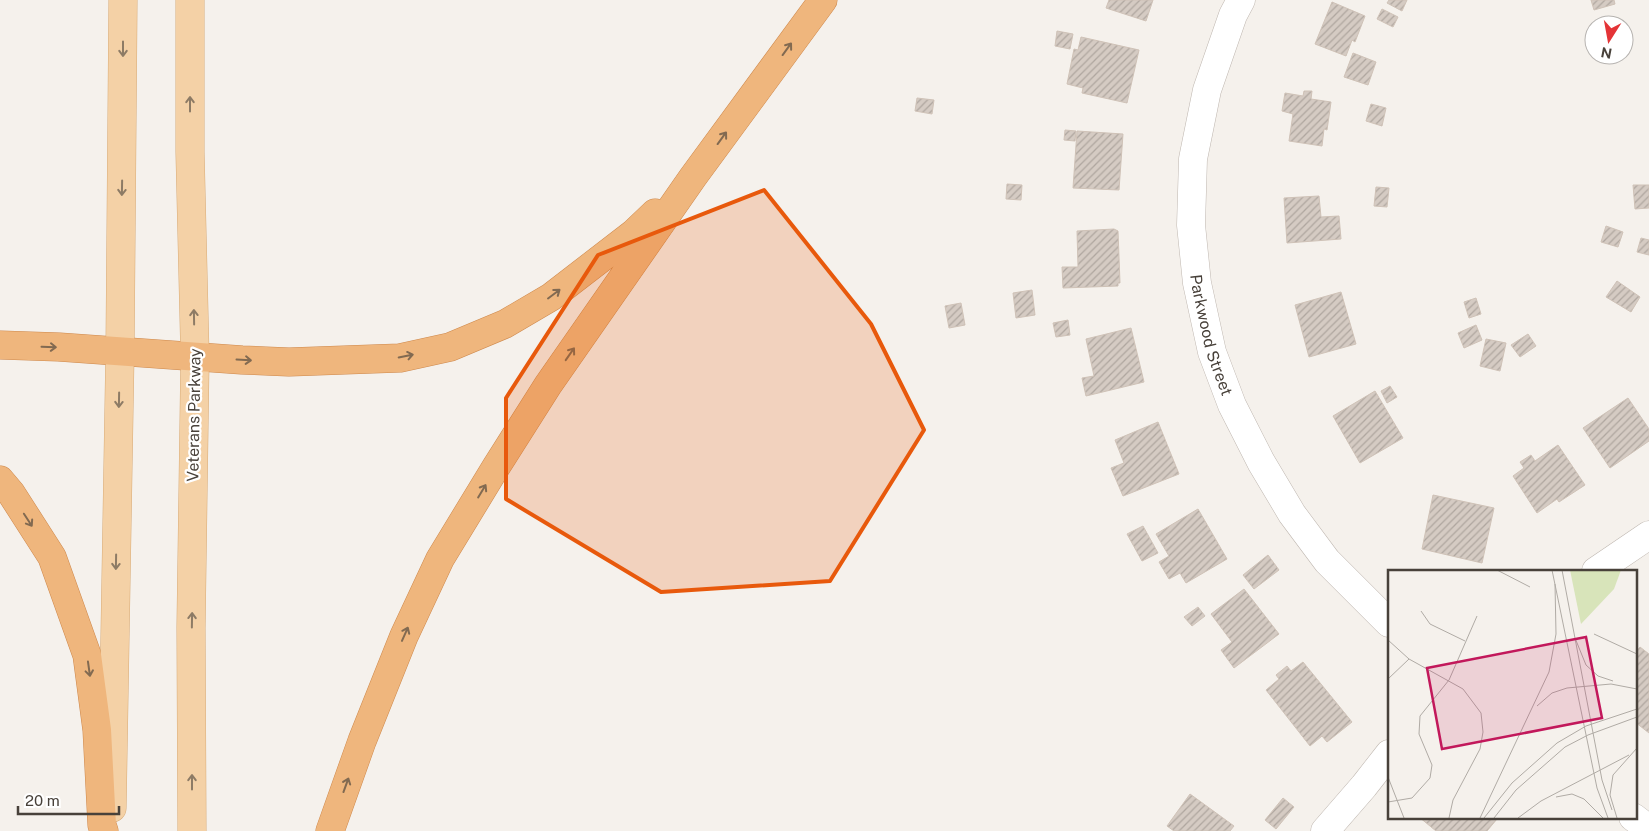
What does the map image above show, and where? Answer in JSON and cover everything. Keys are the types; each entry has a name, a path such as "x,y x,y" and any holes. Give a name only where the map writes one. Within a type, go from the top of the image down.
{"highway":[{"path":"330,831 362,741 404,636 440,559 548,385 693,177 823,0"},
{"path":"0,345 288,362 400,358 450,347 505,324 551,297 634,233 693,177"},
{"path":"0,480 11,493 52,557 87,655 97,730 102,825 104,831"}],"main road":[{"path":"112,831 123,139 123,0"},
{"name":"Veterans Parkway","path":"190,0 190,152 195,357 191,628 192,831"}],"street":[{"name":"Parkwood Street","path":"1241,0 1233,15 1207,90 1193,159 1191,226 1197,283 1212,352 1232,405 1261,462 1292,514 1327,561 1388,622"},
{"path":"1597,570 1649,535"},
{"path":"1325,831 1388,755"},
{"path":"1634,818 1649,829"}],"highlighted area":[{"path":"764,190 871,324 924,430 830,581 661,592 506,499 506,398 598,255"}],"building":[{"path":"1109,0 1153,0 1146,21 1106,8"},
{"path":"1389,0 1407,0 1402,11 1387,3"},
{"path":"1591,0 1614,0 1615,4 1594,10"},
{"path":"1332,2 1365,16 1355,42 1352,40 1346,56 1315,44"},
{"path":"1382,9 1398,17 1393,27 1377,19"},
{"path":"1057,31 1073,34 1070,49 1055,46"},
{"path":"1081,37 1139,50 1127,103 1082,93 1083,88 1067,84 1074,49 1078,50"},
{"path":"1353,53 1376,62 1368,85 1344,77"},
{"path":"1304,91 1312,91 1311,99 1331,102 1327,130 1324,129 1322,146 1289,141 1293,114 1282,111 1285,93 1303,96"},
{"path":"917,98 934,100 932,114 915,111"},
{"path":"1371,104 1386,108 1382,126 1366,121"},
{"path":"1065,130 1076,131 1075,141 1064,140"},
{"path":"1077,131 1123,134 1119,190 1073,188"},
{"path":"1007,184 1022,185 1021,200 1006,199"},
{"path":"1633,185 1649,185 1649,208 1635,209"},
{"path":"1376,187 1389,188 1387,207 1374,206"},
{"path":"1319,196 1321,217 1339,216 1341,239 1287,243 1284,198"},
{"path":"1606,226 1623,232 1618,247 1601,242"},
{"path":"1114,229 1118,231 1120,283 1118,283 1118,286 1063,288 1062,267 1078,267 1077,231"},
{"path":"1641,238 1649,240 1649,255 1637,252"},
{"path":"1617,281 1640,297 1631,312 1606,297"},
{"path":"1032,290 1035,315 1016,318 1013,293"},
{"path":"1341,292 1356,344 1309,357 1295,305"},
{"path":"1476,298 1481,314 1469,318 1464,302"},
{"path":"961,303 965,325 949,328 945,306"},
{"path":"1068,320 1070,335 1056,337 1053,323"},
{"path":"1476,325 1482,340 1464,348 1458,333"},
{"path":"1131,328 1144,382 1086,396 1082,378 1094,376 1086,339"},
{"path":"1528,334 1536,346 1520,357 1511,345"},
{"path":"1486,339 1506,343 1500,371 1480,366"},
{"path":"1390,386 1397,397 1387,403 1381,391"},
{"path":"1375,391 1403,438 1360,463 1333,416"},
{"path":"1628,398 1649,429 1649,441 1610,468 1583,428"},
{"path":"1158,422 1179,474 1123,496 1111,468 1124,463 1115,440"},
{"path":"1558,445 1585,485 1559,502 1557,499 1537,513 1513,476 1524,468 1520,462 1531,455 1535,461"},
{"path":"1433,495 1494,508 1482,563 1422,549"},
{"path":"1198,509 1227,559 1186,583 1180,573 1169,579 1159,562 1169,556 1156,534"},
{"path":"1143,526 1158,553 1142,561 1127,534"},
{"path":"1268,555 1279,570 1254,589 1243,575"},
{"path":"1244,589 1279,634 1234,668 1221,650 1232,642 1211,614"},
{"path":"1198,607 1205,616 1192,626 1184,617"},
{"path":"1640,647 1649,654 1649,733 1636,723 1636,652"},
{"path":"1303,662 1352,722 1327,742 1322,736 1310,746 1266,690 1279,679 1276,675 1287,666 1291,671"},
{"path":"1190,794 1234,826 1230,831 1174,831 1167,826"},
{"path":"1283,798 1294,807 1276,829 1265,820"},
{"path":"1420,818 1497,819 1487,831 1436,831"}]}
